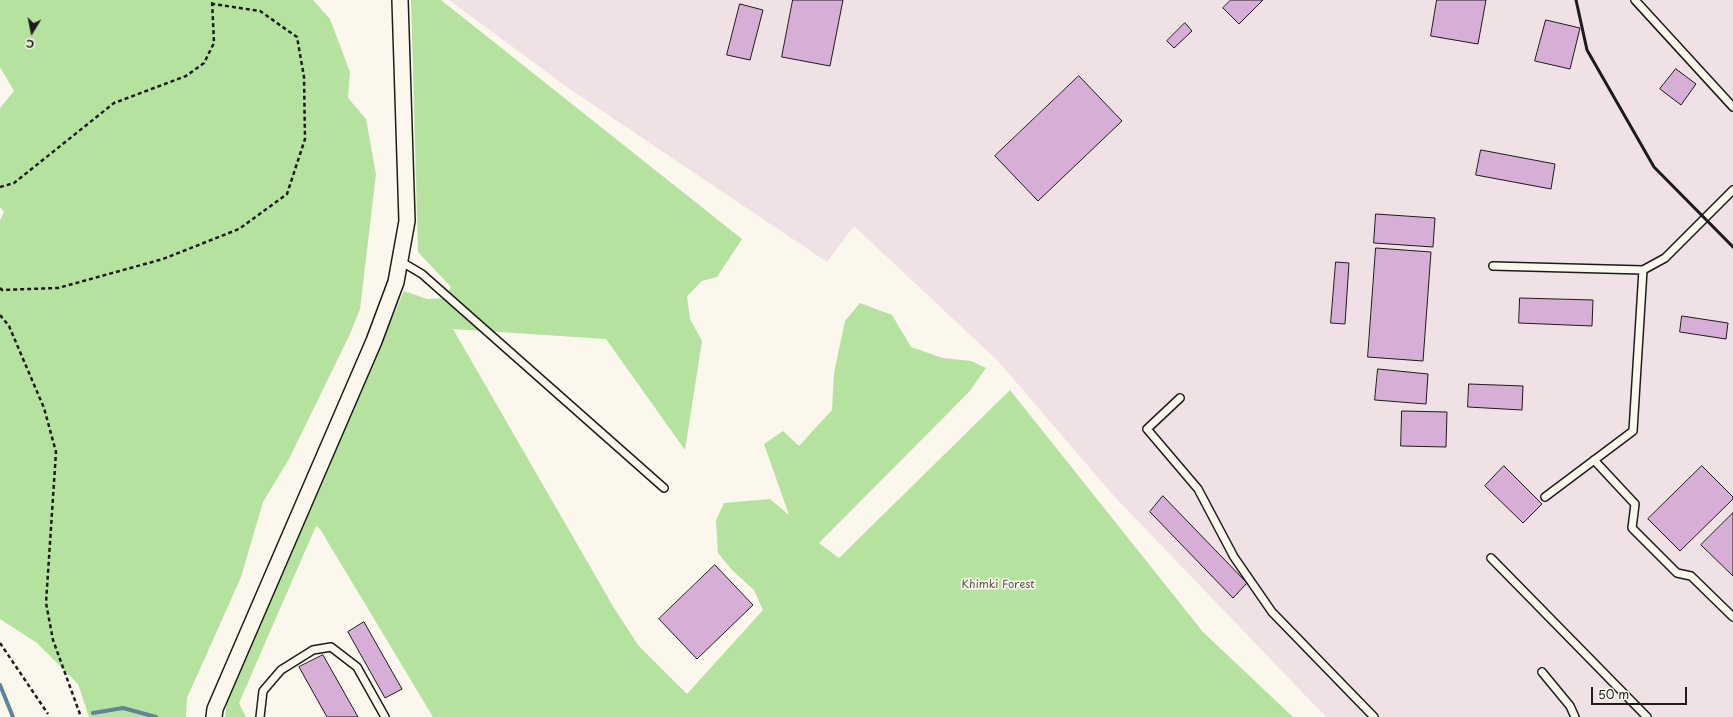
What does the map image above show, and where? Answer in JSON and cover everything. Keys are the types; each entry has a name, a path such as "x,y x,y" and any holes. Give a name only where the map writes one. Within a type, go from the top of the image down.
{"street":[{"path":"214,717 215,709 374,341 396,282 407,221 400,0"}],"lane":[{"path":"1635,0 1733,107"},
{"path":"1493,266 1643,270 1665,258 1733,190"},
{"path":"400,261 422,274 664,488"},
{"path":"1545,497 1632,431 1643,270"},
{"path":"1180,398 1147,429 1198,489 1234,557 1272,612 1374,717"},
{"path":"1594,460 1635,504 1632,528 1677,573 1691,576 1733,617"},
{"path":"1491,558 1646,717"},
{"path":"260,717 263,691 281,670 313,650 330,647 357,667 385,717"},
{"path":"1542,672 1570,706 1575,717"}],"path":[{"path":"0,187 14,183 114,103 186,76 204,63 214,43 212,0"},
{"path":"0,288 2,290 58,288 163,259 239,229 287,194 305,139 304,77 297,37 260,11 213,4"},
{"path":"0,315 9,326 44,408 56,452 46,603 53,640 81,717"},
{"path":"0,643 48,714"}],"shaded area":[{"path":"449,0 1733,0 1733,717 1326,717 1113,495 998,361 854,226 827,262 571,90"}],"green space":[{"path":"0,0 313,0 330,19 350,72 348,98 366,119 376,174 360,309 350,334 289,459 263,502 241,577 187,698 186,717 89,717 78,684 37,643 0,619 0,220 4,212 0,207 0,108 14,91 0,67"},
{"name":"Khimki Forest","path":"411,0 441,0 742,239 717,277 702,281 687,296 690,319 702,341 685,450 606,339 453,329 614,608 638,645 687,694 763,610 754,590 732,570 718,553 716,520 724,503 770,499 789,515 764,444 783,431 799,446 832,410 834,373 845,321 860,303 892,315 911,347 943,358 971,361 986,368 969,392 819,543 839,558 1010,390 1203,632 1293,717 433,717 320,529 316,526 239,703 246,717 225,717 228,694 404,291 427,299 445,298 451,287 418,252"}],"building":[{"path":"793,0 843,0 830,66 782,57"},
{"path":"1231,0 1263,0 1239,24 1223,8"},
{"path":"1437,0 1486,0 1478,44 1431,36"},
{"path":"740,4 763,10 750,60 727,55"},
{"path":"1546,20 1580,28 1570,69 1535,61"},
{"path":"1185,23 1192,31 1174,48 1167,41"},
{"path":"1676,69 1696,84 1681,105 1660,89"},
{"path":"1079,76 1122,121 1038,201 995,156"},
{"path":"1481,150 1555,164 1551,189 1476,175"},
{"path":"1376,214 1435,218 1433,247 1374,243"},
{"path":"1376,248 1431,252 1423,361 1368,357"},
{"path":"1336,262 1349,263 1345,324 1331,323"},
{"path":"1520,298 1593,300 1592,326 1519,323"},
{"path":"1682,316 1728,323 1726,339 1680,332"},
{"path":"1378,369 1428,374 1426,404 1375,400"},
{"path":"1469,384 1523,386 1522,410 1468,407"},
{"path":"1402,411 1447,412 1446,447 1401,446"},
{"path":"1504,466 1542,504 1523,523 1485,486"},
{"path":"1702,466 1733,497 1733,499 1680,551 1648,519"},
{"path":"1163,496 1247,583 1233,598 1150,512"},
{"path":"1733,513 1733,576 1701,545"},
{"path":"715,565 753,605 697,659 659,619"},
{"path":"364,622 402,689 385,698 348,632"},
{"path":"323,655 358,717 327,717 299,667"}],"waterway":[{"path":"0,685 13,717"},
{"path":"93,713 123,708 156,717"}],"railway":[{"path":"1576,0 1587,50 1654,167 1733,247"}]}
